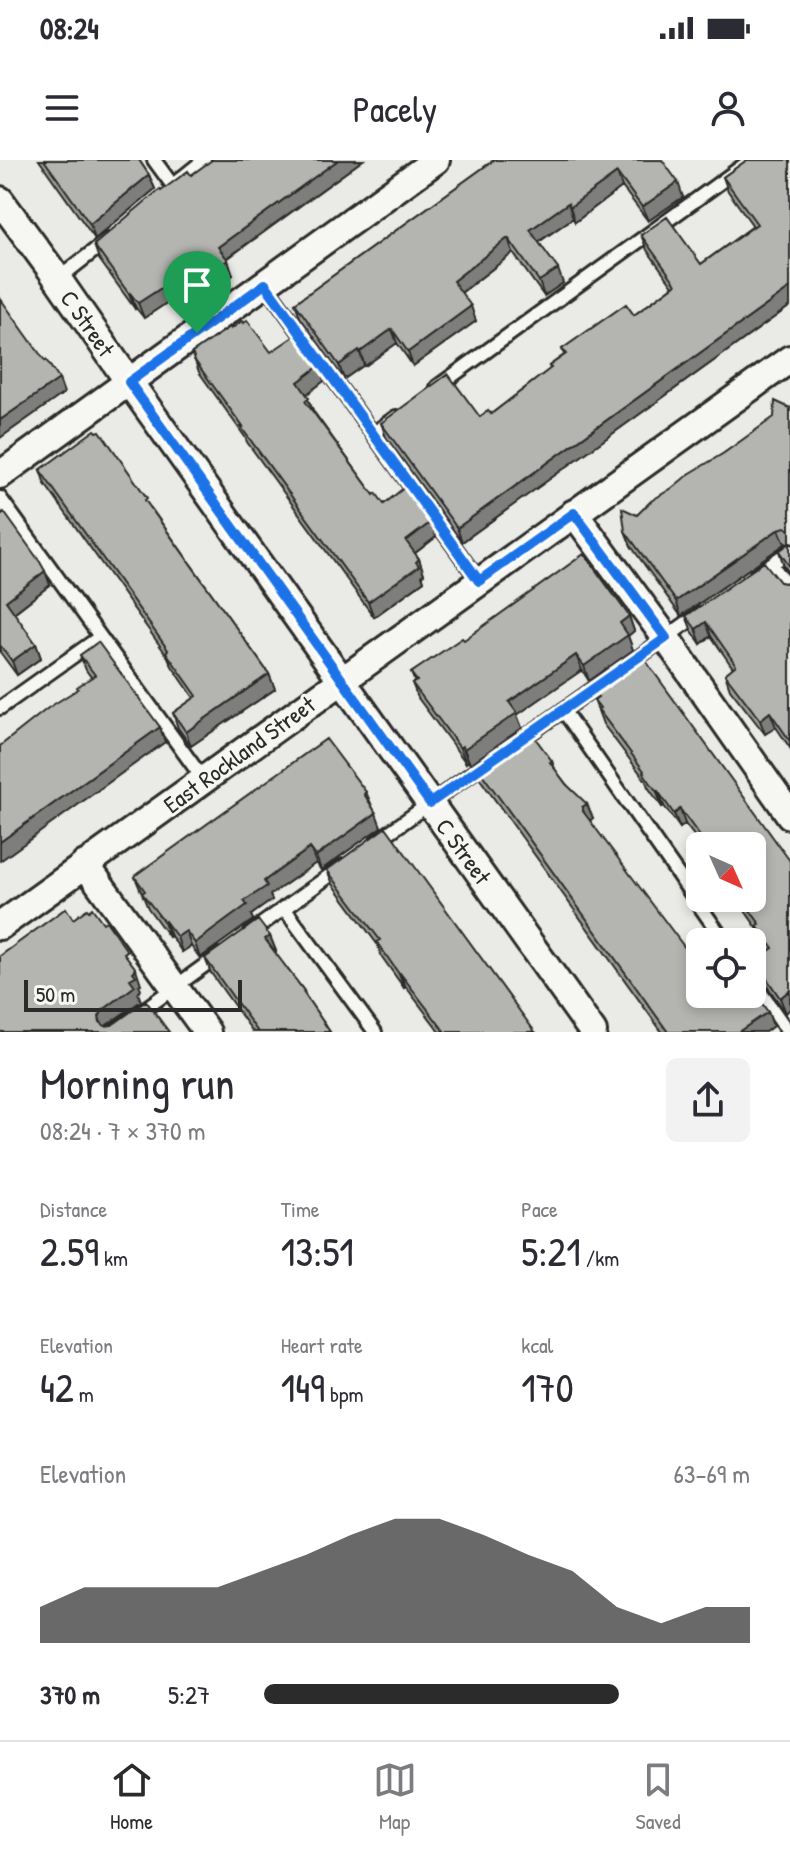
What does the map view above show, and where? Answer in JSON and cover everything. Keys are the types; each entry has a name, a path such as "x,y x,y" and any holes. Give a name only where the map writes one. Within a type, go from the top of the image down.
{"street":[{"path":"0,475 436,160"},
{"name":"C Street","path":"0,200 593,1032"},
{"name":"East Rockland Street","path":"0,926 789,361"},
{"path":"574,513 790,815"},
{"path":"85,864 207,1032"}],"lane":[{"path":"154,160 173,186"},
{"path":"162,195 204,160"},
{"path":"423,397 751,160"},
{"path":"58,279 118,232"},
{"path":"265,284 479,581"},
{"path":"373,434 411,406"},
{"path":"0,498 203,779"},
{"path":"748,580 790,551"},
{"path":"771,564 790,589"},
{"path":"369,847 713,605"},
{"path":"0,708 100,637"},
{"path":"563,710 715,928"},
{"path":"113,1032 357,856"},
{"path":"284,908 375,1032"},
{"path":"766,1000 788,1032"}],"building":[{"path":"44,160 139,160 149,175 90,224"},
{"path":"212,160 338,160 218,247 228,260 184,291 175,279 138,303 94,245 160,189 188,171 191,175"},
{"path":"494,160 662,160 678,182 642,207 617,173 570,207 568,203 530,230 558,269 539,281 508,238 453,281 471,306 408,352 392,329 339,365 295,303"},
{"path":"747,160 790,160 790,288 457,528 381,423 448,374 480,417 488,410 491,414 551,368 549,366 566,354 562,349 626,304 634,315 676,284 641,235 667,217 701,264 757,224 723,177"},
{"path":"0,298 59,379 0,420"},
{"path":"247,320 271,352 296,335 319,366 298,382 309,398 305,401 374,495 376,493 384,504 405,487 431,522 406,541 419,559 416,562 419,566 368,602 193,358 192,353 230,327"},
{"path":"775,401 790,408 790,530 785,527 779,529 676,601 625,531 622,508 637,515 651,501 774,417"},
{"path":"95,430 100,431 147,498 145,500 269,674 186,732 173,713 197,696 166,652 168,650 40,470"},
{"path":"4,512 45,571 6,601 36,644 12,661 0,645 0,516"},
{"path":"790,543 790,567 779,551"},
{"path":"584,554 629,616 620,623 628,635 584,666 576,655 509,702 517,713 464,749 462,746 460,748 412,683 417,681 411,673 462,638 464,640"},
{"path":"764,562 780,582 790,581 790,741 770,712 760,720 725,674 736,665 706,622 696,629 686,616"},
{"path":"98,642 160,727 0,842 0,746 95,675 80,655"},
{"path":"638,650 790,861 790,990 780,998 766,977 766,953 773,948 766,938 766,928 758,928 760,924 751,912 766,912 766,832 697,832 680,809 674,814 598,709 594,700 601,690 594,680"},
{"path":"527,727 566,784 587,804 582,810 686,949 686,1008 765,1008 768,1012 738,1032 668,1032 475,764"},
{"path":"326,739 366,792 364,794 376,813 316,856 310,848 283,867 264,881 267,886 244,901 247,905 195,943 186,931 177,937 142,893 145,891 135,877 137,874"},
{"path":"386,827 535,1032 445,1032 399,974 377,942 380,940 327,870"},
{"path":"66,908 73,919 92,908 103,923 106,921 136,969 133,972 136,976 130,979 135,986 102,1011 100,1022 105,1026 112,1025 146,1001 169,1032 0,1032 0,956"},
{"path":"258,920 270,936 265,939 330,1032 258,1032 205,958"}],"route":[{"path":"265,284 479,581 574,513 666,638 430,803 129,382 197,333 265,284"}]}
